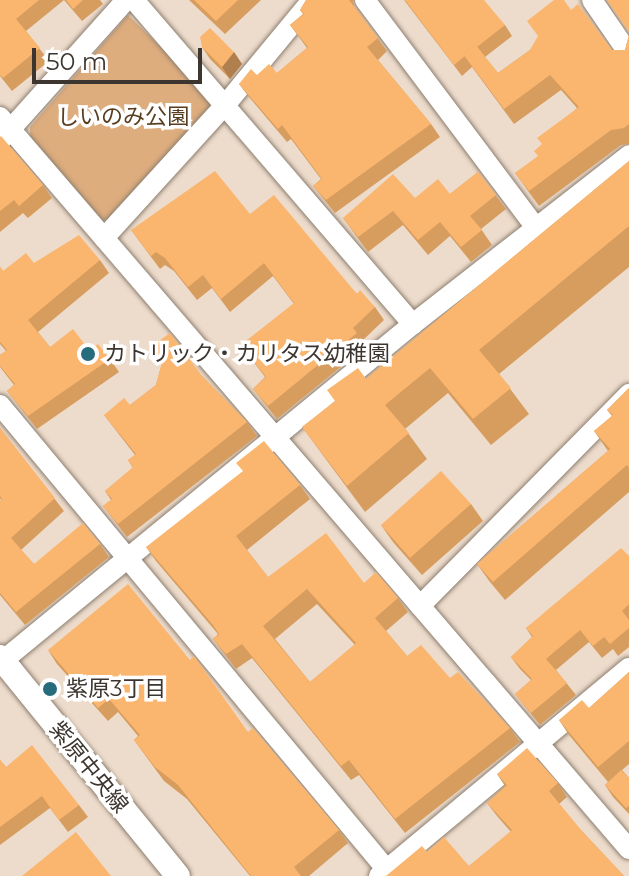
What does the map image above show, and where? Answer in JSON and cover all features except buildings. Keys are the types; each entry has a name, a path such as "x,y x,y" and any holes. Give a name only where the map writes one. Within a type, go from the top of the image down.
{"street":[{"path":"126,0 4,129 104,238 629,849"},
{"path":"134,0 340,226 413,324"},
{"path":"104,238 226,104 312,0"},
{"path":"365,0 537,229"},
{"path":"592,0 629,54"},
{"path":"1,660 276,440 413,324 629,155"},
{"path":"420,606 629,394"},
{"path":"0,405 386,874 629,668"},
{"name":"紫原中央線","path":"1,660 178,876"}],"green space":[{"name":"しいのみ公園","path":"128,15 221,106 113,219 102,220 30,137 30,127"}],"place":[{"name":"カトリック・カリタス幼稚園","path":"88,354"},
{"name":"紫原3丁目","path":"50,689"}]}
